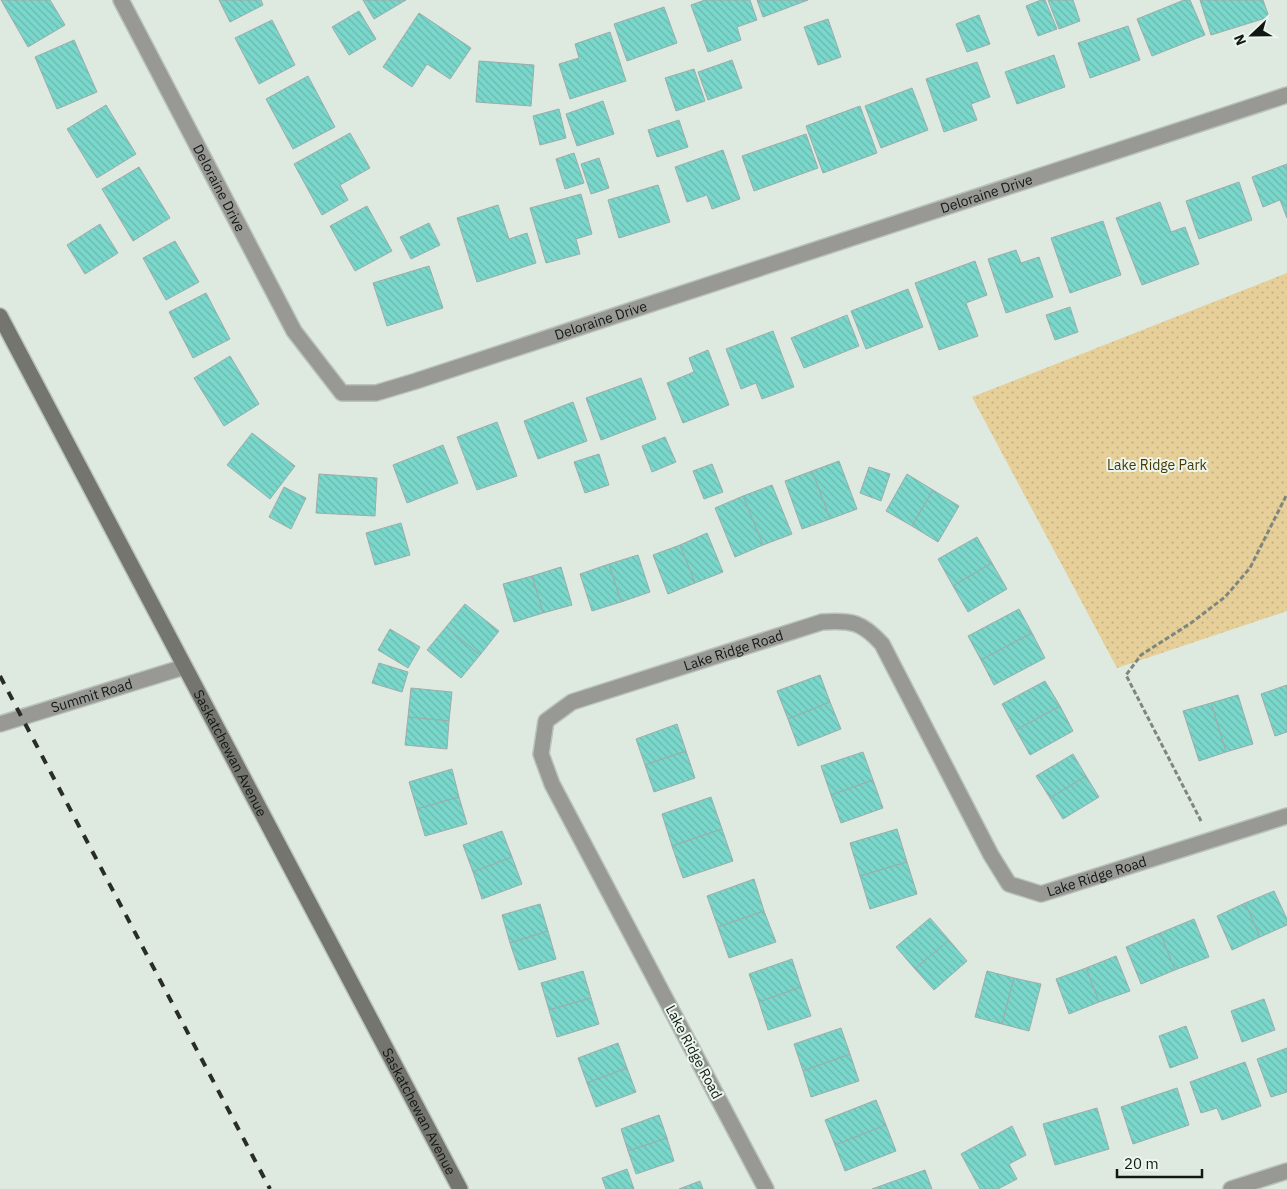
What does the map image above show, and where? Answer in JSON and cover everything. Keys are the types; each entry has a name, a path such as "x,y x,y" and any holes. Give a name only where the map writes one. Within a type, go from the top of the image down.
{"main road":[{"name":"Saskatchewan Avenue","path":"0,316 460,1189"}],"street":[{"name":"Deloraine Drive","path":"121,0 294,332 342,393 376,393 416,381 1287,95"},
{"name":"Lake Ridge Road","path":"766,1189 552,784 541,754 546,721 572,702 822,622 847,620 867,628 882,644 991,855 1010,884 1040,894 1287,816"},
{"name":"Summit Road","path":"0,724 184,667"},
{"path":"1231,1189 1287,1171"}],"path":[{"path":"1209,841 1202,822 1126,675 1141,655 1191,623 1218,602 1250,568 1287,494"}],"green space":[{"name":"Lake Ridge Park","path":"1287,273 1287,611 1117,668 972,397"}],"building":[{"path":"1,0 50,0 65,25 28,47"},
{"path":"219,0 261,0 263,5 230,22"},
{"path":"363,0 406,0 374,19"},
{"path":"705,0 750,0 757,20 737,27 741,40 708,52 691,5"},
{"path":"757,0 808,0 763,17"},
{"path":"1045,0 1057,29 1038,36 1026,6"},
{"path":"1048,0 1073,0 1080,21 1059,29"},
{"path":"1184,0 1190,0 1205,35 1152,56 1137,19"},
{"path":"1200,0 1263,0 1269,17 1211,35"},
{"path":"664,7 677,43 627,61 614,24"},
{"path":"359,11 376,39 349,55 332,27"},
{"path":"419,13 471,48 450,79 427,64 412,87 383,67"},
{"path":"979,15 990,44 967,52 956,24"},
{"path":"828,19 841,57 818,65 804,27"},
{"path":"272,20 295,65 259,84 235,38"},
{"path":"1128,26 1140,60 1090,78 1078,43"},
{"path":"610,32 626,81 570,99 559,64 579,58 575,44"},
{"path":"74,40 97,92 57,109 35,57"},
{"path":"1054,55 1065,87 1017,104 1005,72"},
{"path":"732,60 742,88 708,100 698,72"},
{"path":"479,61 534,65 531,106 476,102"},
{"path":"977,62 990,97 971,104 977,120 944,132 926,79"},
{"path":"694,69 705,101 676,111 665,78"},
{"path":"308,76 335,127 293,149 266,99"},
{"path":"912,88 928,130 881,148 865,106"},
{"path":"603,101 614,134 577,146 566,114"},
{"path":"106,105 136,154 97,178 67,129"},
{"path":"860,106 877,153 823,173 806,126"},
{"path":"559,109 566,138 540,145 533,116"},
{"path":"679,120 688,147 657,157 648,130"},
{"path":"350,133 370,168 340,185 348,200 322,215 294,164"},
{"path":"806,134 818,168 754,191 742,156"},
{"path":"723,150 740,199 712,209 707,195 687,202 675,167"},
{"path":"574,153 584,183 565,189 556,159"},
{"path":"599,158 609,188 591,194 581,164"},
{"path":"1287,164 1287,218 1280,200 1263,207 1252,177"},
{"path":"139,167 170,218 133,241 102,189"},
{"path":"1239,182 1252,220 1199,239 1186,201"},
{"path":"658,185 670,222 619,238 608,200"},
{"path":"581,194 592,234 576,239 580,254 546,263 530,208"},
{"path":"1160,202 1171,232 1185,227 1199,264 1142,285 1116,218"},
{"path":"498,205 509,239 527,233 536,263 477,282 457,218"},
{"path":"367,206 392,251 355,271 330,226"},
{"path":"1103,221 1121,275 1070,293 1051,238"},
{"path":"429,223 440,245 411,259 400,237"},
{"path":"100,224 118,253 85,274 67,245"},
{"path":"175,241 199,282 166,300 143,258"},
{"path":"1016,250 1021,263 1039,257 1053,297 1006,313 988,259"},
{"path":"975,261 987,295 966,303 978,336 939,350 915,283"},
{"path":"429,266 443,308 387,326 373,283"},
{"path":"908,289 923,327 866,349 851,311"},
{"path":"206,293 230,339 193,358 169,312"},
{"path":"1070,307 1078,332 1055,340 1046,315"},
{"path":"847,315 859,346 804,368 791,338"},
{"path":"773,331 794,387 762,399 756,383 741,389 726,349"},
{"path":"708,350 729,405 683,423 667,383 694,372 689,358"},
{"path":"230,356 259,404 224,426 194,378"},
{"path":"641,378 656,419 601,440 586,398"},
{"path":"573,402 587,441 538,459 524,421"},
{"path":"497,422 517,476 477,490 457,437"},
{"path":"252,433 295,466 270,499 227,465"},
{"path":"665,437 676,462 652,472 642,446"},
{"path":"443,445 458,483 407,503 393,465"},
{"path":"599,454 609,485 585,493 574,462"},
{"path":"839,461 857,509 830,519 812,471"},
{"path":"712,464 723,492 704,499 693,471"},
{"path":"869,467 890,474 881,501 860,493"},
{"path":"812,471 830,519 802,529 785,481"},
{"path":"319,474 377,478 375,516 316,513"},
{"path":"907,474 933,490 912,526 886,511"},
{"path":"772,485 792,534 763,545 743,496"},
{"path":"284,487 306,498 291,529 269,517"},
{"path":"933,490 959,506 938,542 912,526"},
{"path":"743,496 763,545 735,557 715,508"},
{"path":"401,523 410,555 375,565 366,533"},
{"path":"707,533 723,572 695,583 680,545"},
{"path":"977,537 992,563 953,586 938,559"},
{"path":"680,545 695,583 668,594 653,555"},
{"path":"638,555 650,592 621,602 609,564"},
{"path":"992,563 1007,589 968,612 953,586"},
{"path":"609,564 621,602 592,611 580,574"},
{"path":"561,567 572,605 543,613 532,576"},
{"path":"532,576 543,613 514,622 503,584"},
{"path":"465,604 499,631 480,655 446,627"},
{"path":"1019,609 1032,633 981,660 968,636"},
{"path":"446,627 480,655 461,678 427,650"},
{"path":"390,629 420,647 408,668 378,650"},
{"path":"1032,633 1045,658 994,685 981,660"},
{"path":"379,663 408,672 402,692 372,683"},
{"path":"820,675 830,702 788,719 777,691"},
{"path":"1045,681 1060,706 1016,730 1002,704"},
{"path":"1287,685 1287,732 1275,736 1261,694"},
{"path":"411,688 452,692 449,721 408,717"},
{"path":"1238,695 1253,744 1226,752 1211,703"},
{"path":"830,702 841,729 798,746 788,719"},
{"path":"1211,703 1226,752 1199,761 1183,711"},
{"path":"1060,706 1073,731 1030,755 1016,730"},
{"path":"408,717 449,721 447,749 405,745"},
{"path":"677,724 686,751 645,765 636,739"},
{"path":"686,751 695,778 654,792 645,765"},
{"path":"863,752 873,780 831,795 821,766"},
{"path":"1073,754 1086,776 1050,798 1036,776"},
{"path":"452,769 459,797 417,809 409,782"},
{"path":"1086,776 1099,797 1063,819 1050,798"},
{"path":"873,780 883,808 841,823 831,795"},
{"path":"459,797 467,824 425,836 417,809"},
{"path":"711,797 722,829 672,846 662,814"},
{"path":"722,829 733,861 683,878 672,846"},
{"path":"897,829 907,862 860,876 850,843"},
{"path":"502,831 512,857 473,872 463,845"},
{"path":"512,857 522,884 482,899 473,872"},
{"path":"907,862 917,894 870,909 860,876"},
{"path":"754,879 764,911 718,927 707,896"},
{"path":"1274,891 1287,919 1287,925 1260,937 1245,903"},
{"path":"1245,903 1260,937 1232,950 1217,916"},
{"path":"540,904 548,931 510,943 502,915"},
{"path":"764,911 776,942 729,958 718,927"},
{"path":"930,918 949,940 915,969 896,947"},
{"path":"1194,919 1209,957 1175,970 1160,933"},
{"path":"548,931 556,959 519,970 510,943"},
{"path":"1160,933 1175,970 1141,984 1126,947"},
{"path":"949,940 967,961 934,990 915,969"},
{"path":"1116,956 1130,991 1099,1002 1086,968"},
{"path":"792,959 801,987 759,1002 749,974"},
{"path":"1086,968 1099,1002 1069,1014 1056,979"},
{"path":"583,971 591,998 549,1010 541,983"},
{"path":"987,971 1014,978 1002,1024 975,1017"},
{"path":"1014,978 1041,984 1029,1031 1002,1024"},
{"path":"801,987 811,1016 768,1030 759,1002"},
{"path":"591,998 599,1024 557,1037 549,1010"},
{"path":"1264,999 1275,1030 1242,1042 1231,1011"},
{"path":"1186,1026 1198,1058 1170,1068 1159,1036"},
{"path":"841,1028 850,1054 803,1071 794,1044"},
{"path":"618,1043 627,1068 587,1083 578,1058"},
{"path":"1287,1048 1287,1092 1271,1097 1257,1059"},
{"path":"850,1054 859,1081 811,1097 803,1071"},
{"path":"1245,1062 1261,1106 1222,1120 1217,1108 1201,1113 1190,1082"},
{"path":"627,1068 636,1092 596,1107 587,1083"},
{"path":"1177,1088 1189,1125 1133,1144 1121,1107"},
{"path":"876,1100 886,1125 835,1145 825,1120"},
{"path":"1097,1108 1109,1149 1055,1165 1043,1124"},
{"path":"659,1115 667,1138 628,1151 621,1129"},
{"path":"886,1125 896,1151 845,1171 835,1145"},
{"path":"1012,1126 1026,1155 1009,1164 1017,1179 998,1189 980,1189 961,1154"},
{"path":"667,1138 674,1161 636,1174 628,1151"},
{"path":"627,1169 634,1189 606,1189 602,1178"},
{"path":"925,1170 932,1189 872,1189"},
{"path":"700,1181 703,1189 679,1189"}],"railway":[{"path":"0,676 270,1189"}]}
